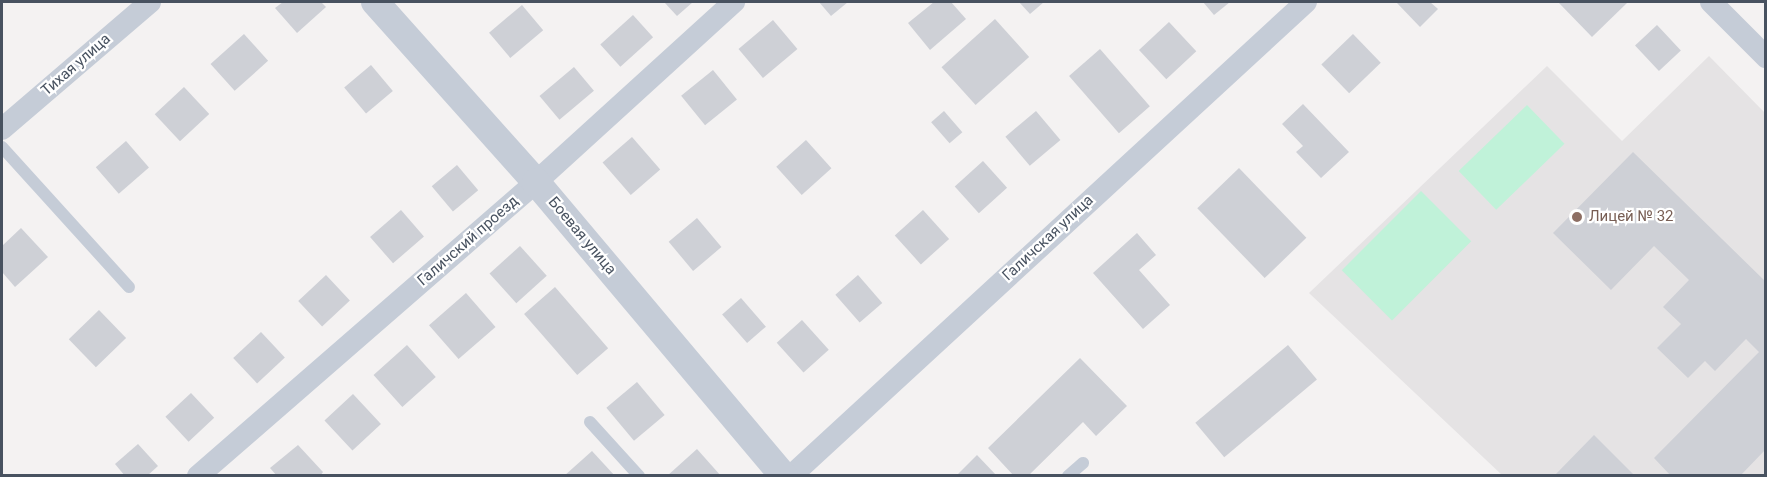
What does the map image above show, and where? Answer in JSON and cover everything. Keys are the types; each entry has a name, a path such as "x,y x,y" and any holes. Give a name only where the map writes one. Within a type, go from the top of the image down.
{"street":[{"name":"Тихая улица","path":"2,129 150,2"},
{"name":"Боевая улица","path":"375,2 536,182 784,476"},
{"name":"Галичский проезд","path":"198,476 536,182 734,2"},
{"name":"Галичская улица","path":"791,476 1306,2"},
{"path":"1711,2 1766,57"}],"lane":[{"path":"2,147 129,287"},
{"path":"590,422 639,476"},
{"path":"1068,476 1083,463"}],"shaded area":[{"name":"Лицей № 32","path":"1709,56 1765,113 1765,475 1502,475 1309,293 1547,66 1622,141"}],"green space":[{"path":"1527,105 1565,144 1496,210 1459,171"},
{"path":"1421,191 1471,241 1392,320 1342,270"}],"building":[{"path":"283,2 321,2 326,7 297,33 275,8"},
{"path":"664,2 693,2 677,16"},
{"path":"819,2 848,2 831,16"},
{"path":"934,2 951,2 966,19 930,50 908,23"},
{"path":"1019,2 1044,2 1030,14"},
{"path":"1203,2 1230,2 1214,15"},
{"path":"1396,2 1430,2 1438,9 1420,27"},
{"path":"1558,2 1628,2 1592,37"},
{"path":"522,5 543,30 510,58 489,33"},
{"path":"633,15 653,37 620,67 600,44"},
{"path":"995,19 1029,57 976,105 941,67"},
{"path":"773,20 797,49 763,78 739,49"},
{"path":"1169,22 1196,51 1166,79 1139,50"},
{"path":"1657,25 1681,51 1659,71 1635,45"},
{"path":"244,34 268,61 235,91 211,64"},
{"path":"1353,34 1381,63 1349,93 1321,65"},
{"path":"1100,49 1150,106 1119,133 1069,76"},
{"path":"371,65 393,91 366,114 344,87"},
{"path":"574,67 594,91 559,120 540,96"},
{"path":"713,70 737,100 705,125 681,96"},
{"path":"184,87 209,114 180,141 155,114"},
{"path":"1303,104 1349,152 1321,178 1296,152 1303,146 1282,124"},
{"path":"944,111 962,132 950,143 931,122"},
{"path":"1036,111 1060,140 1030,166 1005,137"},
{"path":"632,137 660,169 631,195 603,163"},
{"path":"806,140 831,168 802,195 776,167"},
{"path":"126,141 149,167 119,194 96,167"},
{"path":"1633,152 1766,282 1766,449 1740,476 1671,476 1654,458 1759,352 1746,339 1715,371 1705,361 1688,378 1657,348 1681,324 1663,307 1689,280 1654,246 1611,290 1553,233"},
{"path":"983,161 1007,188 979,213 955,186"},
{"path":"457,165 478,190 453,211 432,186"},
{"path":"1239,168 1306,238 1265,278 1197,208"},
{"path":"401,210 424,236 393,263 370,237"},
{"path":"923,210 949,239 921,264 895,235"},
{"path":"697,218 721,247 693,271 669,242"},
{"path":"21,228 48,257 15,287 2,272 2,246"},
{"path":"1137,233 1156,255 1139,270 1170,305 1143,329 1093,273"},
{"path":"520,246 547,276 516,303 490,273"},
{"path":"326,275 350,301 322,327 298,301"},
{"path":"858,275 882,303 860,323 835,295"},
{"path":"555,287 608,348 577,375 524,314"},
{"path":"466,293 496,327 459,359 429,325"},
{"path":"741,298 766,327 747,343 722,314"},
{"path":"99,310 126,338 96,367 69,339"},
{"path":"802,320 829,350 803,372 777,343"},
{"path":"261,332 285,358 257,384 233,358"},
{"path":"407,345 436,377 402,407 374,375"},
{"path":"1288,345 1317,379 1224,457 1195,423"},
{"path":"1080,358 1127,406 1096,436 1083,422 1028,476 1014,476 988,448"},
{"path":"637,382 665,415 634,441 606,408"},
{"path":"191,393 214,418 189,442 165,417"},
{"path":"353,394 381,424 352,451 324,421"},
{"path":"1594,435 1635,476 1554,476"},
{"path":"138,444 158,466 147,476 125,476 115,464"},
{"path":"298,445 323,472 320,476 277,476 270,468"},
{"path":"697,449 721,476 667,476"},
{"path":"592,451 615,476 564,476"},
{"path":"977,455 997,476 956,476"}],"place":[{"name":"Лицей № 32","path":"1577,217"}]}
